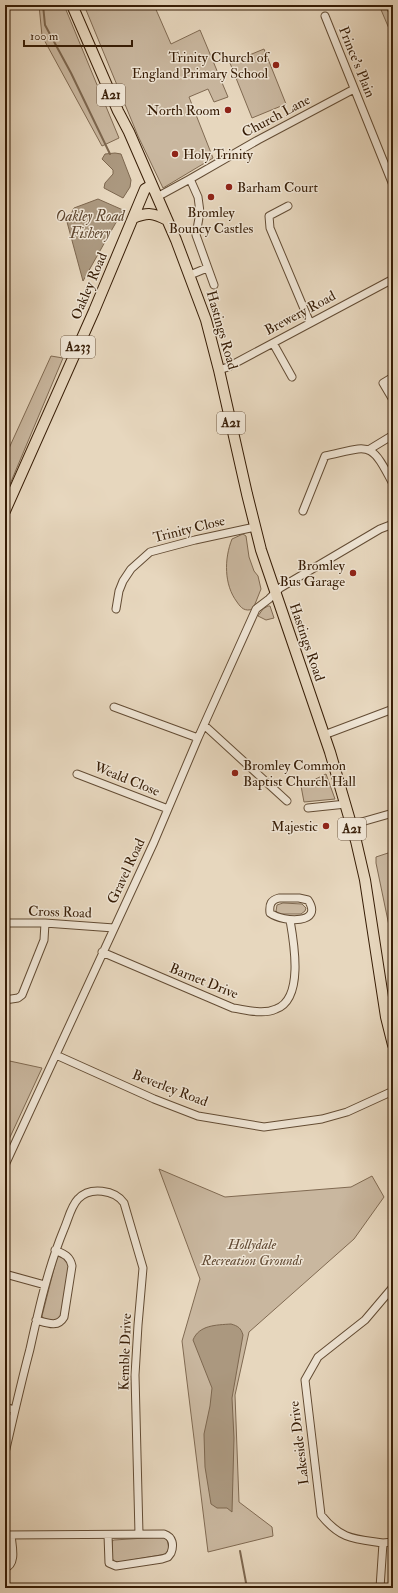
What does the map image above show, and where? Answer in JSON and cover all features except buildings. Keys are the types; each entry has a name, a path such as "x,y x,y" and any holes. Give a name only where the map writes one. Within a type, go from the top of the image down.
{"main road":[{"name":"A21","path":"72,5 118,111 152,184"},
{"name":"Hastings Road","path":"152,184 190,275 206,320 220,370 272,596 324,735 346,804 365,880 386,1017 393,1045"},
{"name":"Oakley Road","path":"5,511 94,311 145,189 152,184"},
{"path":"133,218 150,213 167,220"}],"street":[{"name":"Prince's Plain","path":"325,16 393,185"},
{"name":"Church Lane","path":"157,197 258,140 354,89"},
{"path":"190,179 198,197 200,212 196,235 214,285"},
{"path":"288,206 269,216 270,228 310,323"},
{"path":"190,275 207,268"},
{"name":"Brewery Road","path":"220,370 393,279"},
{"path":"273,343 292,378"},
{"path":"393,377 383,383 393,400"},
{"path":"370,449 393,435"},
{"path":"303,511 325,456 362,448 370,449 379,458 393,484"},
{"name":"Gravel Road","path":"5,1165 168,809 256,609 272,596 380,529 393,524"},
{"name":"Trinity Close","path":"116,609 119,590 123,581 131,569 150,552 195,540 255,527"},
{"path":"114,707 198,738"},
{"path":"324,735 393,709"},
{"path":"204,725 287,801"},
{"name":"Weald Close","path":"77,774 168,809"},
{"path":"308,808 346,804"},
{"path":"351,825 393,813"},
{"path":"279,898 299,898 308,900 311,909 307,916 302,919 290,920 282,919 270,913 271,902 279,898"},
{"name":"Barnet Drive","path":"102,952 233,1008 269,1012 285,1004 292,992 295,970 295,950 290,920"},
{"name":"Cross Road","path":"5,923 114,928"},
{"path":"5,1000 18,998 22,995 44,940 45,924"},
{"name":"Beverley Road","path":"56,1055 154,1099 198,1116 264,1127 329,1117 348,1112 393,1091"},
{"name":"Kemble Drive","path":"55,1250 77,1201 85,1194 99,1191 113,1194 122,1199 144,1268 138,1325 135,1375 139,1534"},
{"path":"5,1452 36,1320 55,1250 68,1256 72,1266 64,1317 62,1321 54,1325 36,1320"},
{"path":"5,1274 45,1285"},
{"name":"Lakeside Drive","path":"393,1287 365,1320 318,1358 305,1380 321,1515 328,1524 347,1537 383,1543 393,1542"},
{"path":"5,1407 14,1410"},
{"path":"5,1568 10,1566 13,1561 8,1535 139,1534 169,1536 172,1540 172,1553 168,1557 162,1559 116,1566 110,1563 108,1559 108,1535"},
{"path":"380,1588 383,1543"}],"green space":[{"path":"39,5 64,5 119,138 102,146 42,36"},
{"name":"Holy Trinity","path":"84,5 154,5 171,44 200,30 228,97 214,102 208,89 189,97 213,158 163,188 138,136"},
{"path":"379,5 385,5 389,13 393,38"},
{"path":"264,49 286,104 252,118 230,63"},
{"path":"51,356 63,358 5,496 5,457"},
{"path":"243,534 246,536 249,557 254,571 258,576 261,589 253,609 248,610 240,606 233,595 227,572 229,547 232,539"},
{"path":"270,606 274,618 266,620 258,616 263,609"},
{"path":"326,774 335,799 304,802 301,786"},
{"path":"393,852 393,945 376,863 376,857"},
{"path":"283,903 302,904 306,908 301,914 279,914 276,911 277,905"},
{"path":"5,1060 42,1068 5,1148"},
{"name":"Hollydale Recreation Grounds","path":"159,1169 225,1197 351,1187 372,1176 384,1197 354,1239 249,1332 235,1395 239,1502 272,1527 273,1536 208,1552 182,1341 200,1279"},
{"path":"58,1256 64,1258 69,1264 61,1318 54,1322 44,1319 42,1316"},
{"path":"161,1537 167,1538 169,1550 166,1554 120,1562 115,1562 112,1558 112,1541 114,1540"},
{"path":"5,1540 9,1544 9,1562 5,1565"}],"water":[{"name":"Oakley Road Fishery","path":"105,154 121,154 131,180 130,187 123,198 104,188 105,183 113,174 113,170 102,159"},
{"name":"Oakley Road Fishery","path":"98,199 123,210 83,281 67,222 74,208"},
{"path":"231,1324 239,1328 243,1335 232,1398 234,1438 232,1512 227,1508 217,1508 211,1504 205,1467 204,1434 212,1388 193,1340 199,1331 209,1327"}],"waterway":[{"path":"43,5 45,25 71,73 110,154"},
{"path":"240,1551 247,1588"}],"place":[{"name":"Trinity Church of England Primary School","path":"276,65"},
{"name":"North Room","path":"228,110"},
{"name":"Holy Trinity","path":"175,154"},
{"name":"Barham Court","path":"229,187"},
{"name":"Bromley Bouncy Castles","path":"211,197"},
{"name":"Bromley Bus Garage","path":"353,573"},
{"name":"Bromley Common Baptist Church Hall","path":"235,773"},
{"name":"Majestic","path":"326,826"}]}
